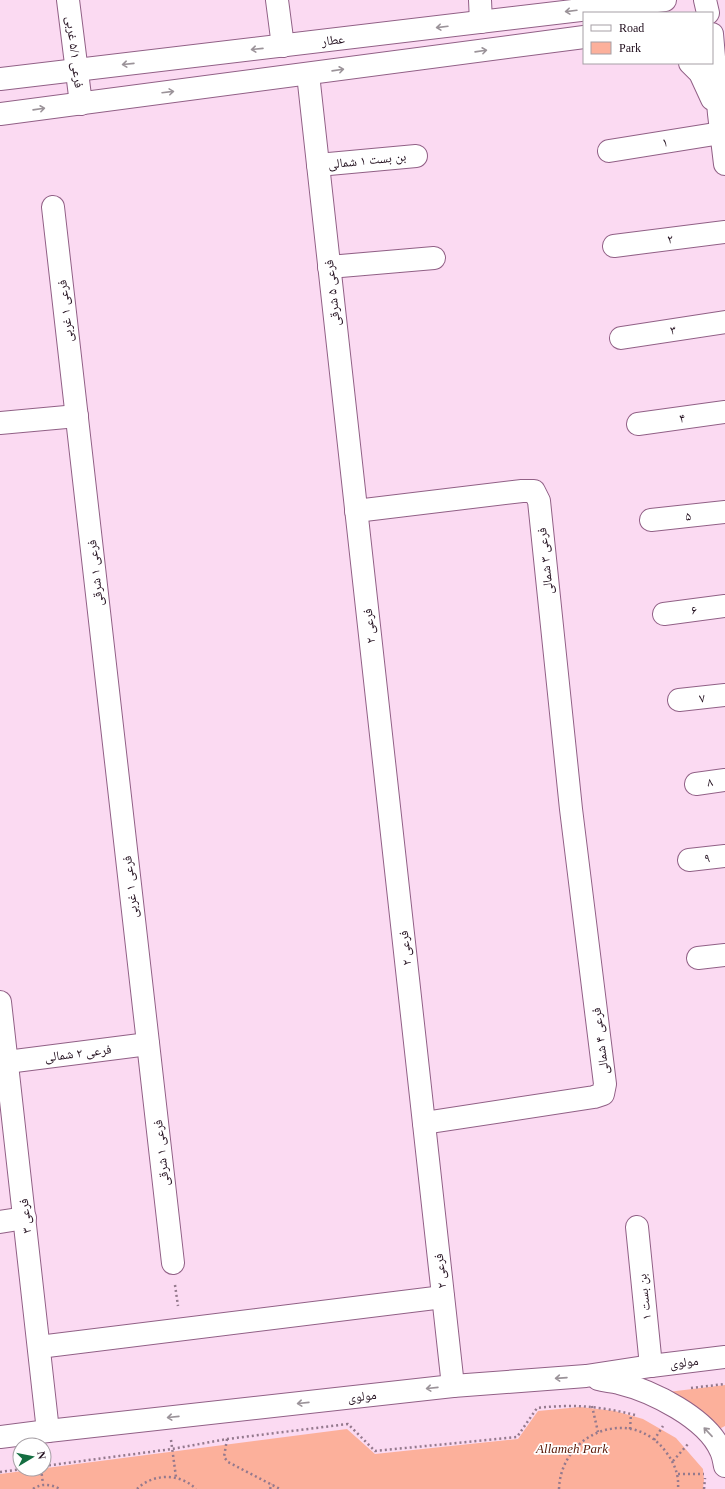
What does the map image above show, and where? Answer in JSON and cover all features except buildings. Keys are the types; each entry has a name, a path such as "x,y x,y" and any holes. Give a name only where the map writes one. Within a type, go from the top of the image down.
{"street":[{"name":"فرعی ۵/۱ غربی","path":"68,0 82,104"},
{"path":"277,0 283,46"},
{"path":"480,0 481,22"},
{"name":"عطار","path":"0,79 481,22 621,3 666,0"},
{"path":"705,0 708,12"},
{"path":"713,27 725,25"},
{"path":"0,114 583,37"},
{"path":"713,45 725,164"},
{"path":"691,64 700,73 720,123"},
{"name":"فرعی ۵ شرقی","path":"308,74 356,511"},
{"name":"۱","path":"609,151 720,123"},
{"name":"بن بست ۱ شمالی","path":"318,165 416,156"},
{"name":"فرعی ۱ غربی","path":"53,207 77,416"},
{"name":"۲","path":"614,246 725,232"},
{"path":"329,267 434,258"},
{"name":"۳","path":"621,338 725,322"},
{"name":"۴","path":"638,424 725,412"},
{"path":"0,423 77,416"},
{"name":"فرعی ۱ شرقی","path":"77,416 112,730"},
{"name":"فرعی ۳ شمالی","path":"356,511 522,491 534,491 539,501 571,809"},
{"name":"فرعی ۲","path":"356,511 453,1386"},
{"name":"۵","path":"651,520 725,512"},
{"name":"۶","path":"664,614 725,606"},
{"name":"۷","path":"679,700 725,695"},
{"name":"فرعی ۱ غربی","path":"112,730 148,1044"},
{"name":"۸","path":"696,784 725,780"},
{"name":"فرعی ۴ شمالی","path":"424,1123 594,1097 603,1094 605,1084 571,809"},
{"name":"۹","path":"688,860 725,856"},
{"path":"698,958 725,955"},
{"name":"فرعی ۳","path":"0,1002 48,1430"},
{"name":"فرعی ۱ شرقی","path":"148,1044 173,1263"},
{"name":"فرعی ۲ شمالی","path":"7,1062 148,1044"},
{"path":"0,1222 25,1218"},
{"name":"بن بست ۱","path":"637,1227 651,1366"},
{"path":"39,1347 443,1297"},
{"name":"مولوی","path":"0,1437 48,1430 453,1386 585,1376 725,1357"},
{"path":"585,1376 635,1388 692,1416 711,1435 721,1451 725,1466"}],"path":[{"path":"173,1263 181,1330"},
{"path":"687,1388 725,1384"},
{"path":"52,1465 172,1449 227,1439 348,1424 375,1450 383,1450 517,1437 537,1408 581,1405 616,1410 637,1415"},
{"path":"592,1406 598,1432"},
{"path":"630,1429 631,1414"},
{"path":"659,1423 667,1427"},
{"path":"654,1440 663,1425"},
{"path":"559,1489 563,1468 572,1450 588,1437 598,1432 606,1430 630,1429 645,1434 662,1446 673,1461 678,1474 678,1489"},
{"path":"684,1438 693,1448"},
{"path":"227,1439 224,1457 228,1462 280,1489"},
{"path":"673,1461 689,1443"},
{"path":"172,1449 176,1477"},
{"path":"703,1469 704,1489"},
{"path":"0,1472 12,1470"},
{"path":"678,1474 704,1474"},
{"path":"137,1489 141,1485 153,1479 166,1476 176,1477 192,1485 196,1489"},
{"path":"42,1477 43,1485"},
{"path":"270,1489 272,1484"},
{"path":"33,1489 43,1485 54,1486 60,1489"}],"green space":[{"path":"725,1385 725,1426 719,1429 696,1407 668,1392"},
{"name":"Allameh Park","path":"580,1407 615,1411 643,1419 676,1438 703,1469 703,1489 0,1489 0,1474 12,1472 12,1477 52,1477 52,1467 347,1429 375,1454 518,1439 538,1411"}]}
